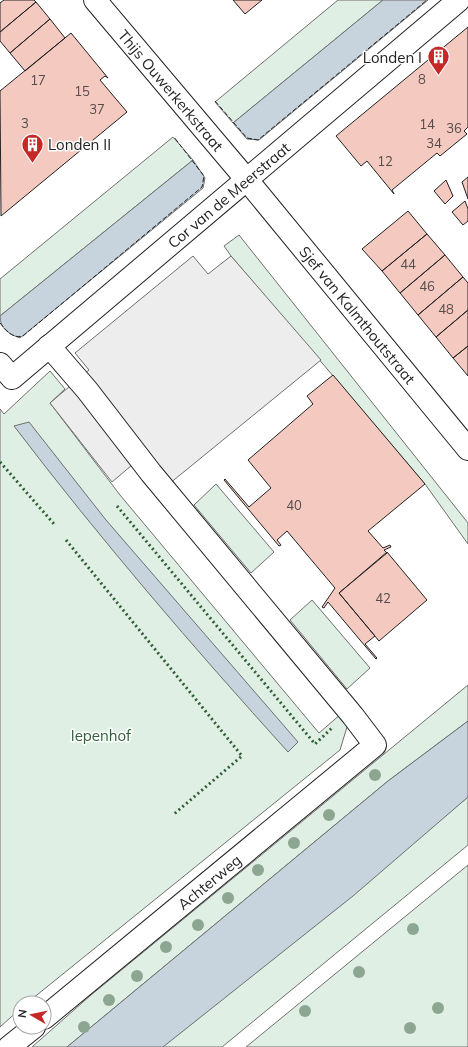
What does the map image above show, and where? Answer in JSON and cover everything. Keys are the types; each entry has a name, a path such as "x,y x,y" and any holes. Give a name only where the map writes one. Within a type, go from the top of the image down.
{"street":[{"name":"Thijs Ouwerkerkstraat","path":"95,0 247,180"},
{"name":"Cor van de Meerstraat","path":"0,364 12,378 459,0"},
{"name":"Sjef van Kalmthoutstraat","path":"247,180 468,449"},
{"name":"Achterweg","path":"49,346 87,390 151,473 353,716 375,745 52,1011"},
{"path":"10,1047 24,1035"}],"green space":[{"path":"338,0 383,0 233,123 215,102"},
{"path":"173,137 193,160 0,316 0,279"},
{"path":"239,235 468,523 468,544 425,484 231,256 224,246"},
{"name":"Iepenhof","path":"50,371 65,389 50,403 120,495 319,733 342,713 347,727 340,750 37,995 12,995 12,1016 0,1027 0,409 4,414"},
{"path":"216,484 274,552 251,573 194,505"},
{"path":"312,600 370,668 347,689 290,620"},
{"path":"468,685 468,721 388,781 67,1047 32,1047 46,1035 52,1035 52,1029 91,995"},
{"path":"468,797 468,845 222,1047 162,1047"},
{"path":"468,865 468,1047 246,1047"}],"shaded area":[{"path":"383,0 428,0 259,140 247,139 233,123"},
{"path":"193,160 205,178 203,188 20,338 12,335 3,328 0,321 0,316"},
{"path":"193,256 208,274 231,256 321,360 169,484 145,454 112,482 50,403 89,370 75,353"},
{"path":"29,422 106,520 298,742 288,752 217,673 113,551 14,426"},
{"path":"468,721 468,797 353,896 163,1047 67,1047 388,781"}],"building":[{"path":"4,0 34,0 36,2 0,32 0,3"},
{"path":"233,0 262,0 245,14"},
{"path":"36,2 50,19 10,53 0,41 0,32"},
{"path":"50,19 65,38 25,71 10,53"},
{"name":"Londen I","path":"468,27 468,127 464,131 467,134 440,156 437,153 392,190 394,194 367,161 361,166 336,136"},
{"name":"Londen II","path":"71,33 108,78 105,76 100,80 127,112 1,216 0,91"},
{"path":"468,177 468,199 462,182"},
{"path":"446,180 453,196 445,204 434,191"},
{"path":"465,201 468,209 468,221 463,225 452,212"},
{"path":"408,211 427,234 382,271 362,249"},
{"path":"427,234 445,255 400,293 382,271"},
{"path":"445,255 463,277 418,315 400,293"},
{"path":"463,277 468,283 468,310 436,337 418,315"},
{"path":"468,310 468,346 453,358 436,337"},
{"path":"468,346 468,376 453,358"},
{"path":"333,375 425,484 368,531 383,548 390,545 391,547 384,550 387,553 339,593 375,636 365,644 377,658 376,659 328,602 324,608 322,607 335,588 287,531 277,540 281,545 279,546 224,480 225,479 249,507 271,488 248,460 313,404 307,396"},
{"path":"387,552 427,600 379,641 339,593"}],"hedge":[{"path":"0,462 54,524"},
{"path":"117,506 315,744 332,728"},
{"path":"66,540 242,756 174,814"}],"fence":[{"path":"215,101 247,138 258,140 427,0"},
{"path":"0,323 12,335 19,337 23,336 202,187 204,176 174,137"}],"place":[{"name":"Londen I","path":"438,76"},
{"name":"Londen II","path":"32,164"}]}
